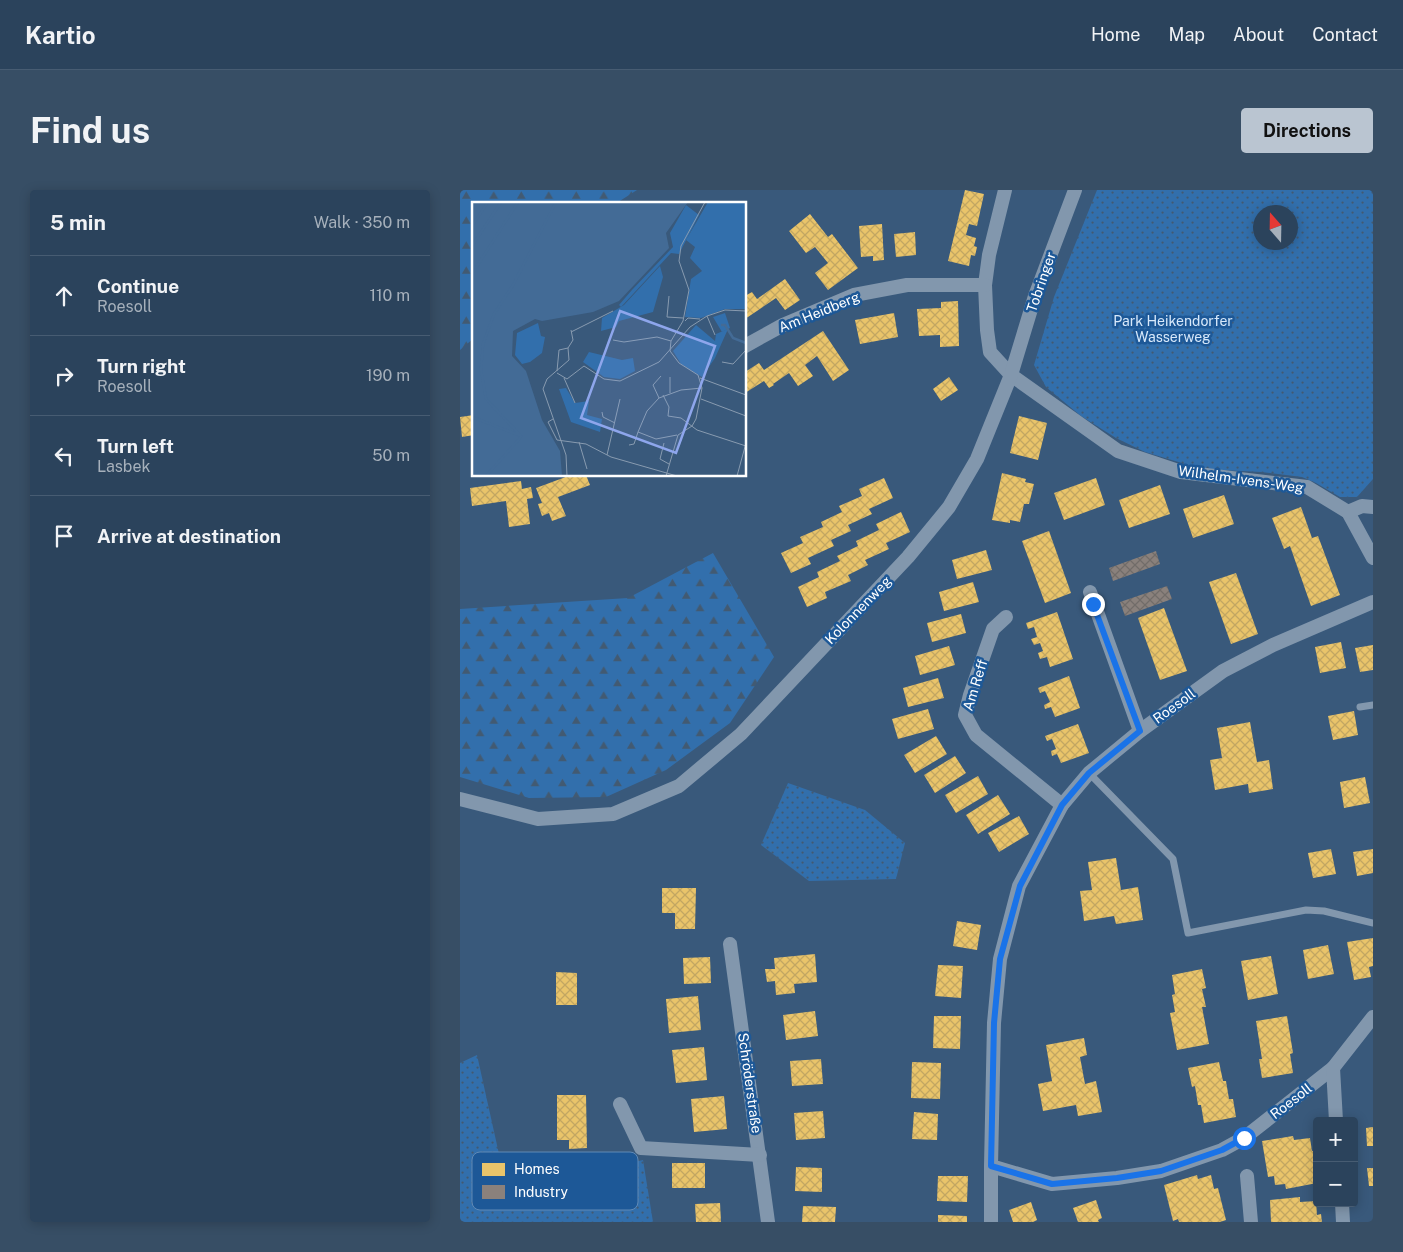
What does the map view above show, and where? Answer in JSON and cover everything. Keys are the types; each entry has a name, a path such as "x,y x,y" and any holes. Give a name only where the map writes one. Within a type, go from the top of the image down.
{"street":[{"path":"1005,190 989,255 985,285 990,352 1011,375"},
{"name":"Tobringer","path":"1011,375 1036,296 1075,190"},
{"name":"Am Heidberg","path":"746,345 783,325 854,295 907,285 985,285"},
{"name":"Wilhelm-Ivens-Weg","path":"1011,375 1118,451 1181,472 1307,487 1348,512"},
{"name":"Kolonnenweg","path":"460,799 538,819 613,814 679,786 740,734 908,557 949,507 977,459 1011,375"},
{"path":"1373,506 1362,506 1348,512 1373,558"},
{"path":"1090,592 1140,731"},
{"name":"Roesoll","path":"991,1222 994,1023 1000,959 1020,886 1062,805 1089,773 1140,731 1223,671 1273,645 1373,602"},
{"name":"Am Reff","path":"1006,617 994,629 970,695 965,715 976,735 1062,805"},
{"name":"Schröderstraße","path":"730,944 768,1222"},
{"path":"1336,1117 1333,1068 1373,1017"},
{"name":"Roesoll","path":"991,1166 1052,1184 1117,1178 1161,1171 1222,1150 1244,1138 1333,1068"},
{"path":"620,1104 641,1148 760,1155"},
{"path":"1247,1176 1251,1222"},
{"path":"1342,1207 1343,1222"}],"lane":[{"path":"1360,707 1373,705"},
{"path":"1089,773 1173,859 1188,933 1306,910 1324,911 1373,923"}],"green space":[{"path":"460,190 637,190 618,202 472,202 472,340 460,350"},
{"name":"Park Heikendorfer Wasserweg","path":"1097,190 1373,190 1373,479 1357,497 1340,497 1302,477 1261,472 1202,469 1145,452 1116,438 1081,416 1046,387 1034,365 1054,297"},
{"path":"713,553 774,657 730,723 666,770 606,797 529,798 460,777 460,609 628,598"},
{"path":"788,783 865,810 905,843 896,879 809,881 761,845"},
{"path":"477,1055 499,1152 472,1152 472,1210 638,1210 638,1161 643,1160 653,1222 460,1222 460,1063"}],"building: Homes":[{"path":"965,190 984,194 977,226 969,224 966,235 976,238 974,246 977,247 975,256 971,255 969,266 948,261"},
{"path":"810,214 828,237 832,234 858,268 828,290 815,273 828,263 815,247 806,253 789,231"},
{"path":"882,224 884,260 873,261 873,256 861,257 859,226"},
{"path":"915,232 916,255 896,257 894,234"},
{"path":"785,279 800,300 785,310 776,298 746,318 746,295 752,292 757,299"},
{"path":"958,301 959,346 940,347 940,335 919,336 917,309 941,308 941,302"},
{"path":"894,313 898,337 860,344 855,320"},
{"path":"823,331 849,370 833,381 817,356 805,365 813,376 798,386 789,373 769,388 764,381 746,392 746,371 759,363 764,370"},
{"path":"949,377 958,390 941,401 933,389"},
{"path":"472,415 472,435 462,437 460,417"},
{"path":"1019,416 1047,423 1038,460 1010,453"},
{"path":"1002,473 1026,479 1025,482 1034,484 1029,504 1024,504 1020,522 1010,520 1010,523 992,520"},
{"path":"568,476 586,476 590,485 558,497 566,516 552,521 549,513 542,516 538,504 542,503 536,488"},
{"path":"884,478 893,498 869,509 872,514 848,525 851,531 831,540 834,546 808,558 811,564 791,573 781,553 803,543 800,537 823,527 821,522 842,512 839,506 862,496 859,489"},
{"path":"1096,478 1105,505 1064,520 1054,493"},
{"path":"521,481 522,489 531,487 533,498 527,499 530,524 509,527 506,501 472,506 470,488"},
{"path":"1160,485 1170,514 1129,528 1119,500"},
{"path":"1224,495 1234,524 1193,538 1183,509"},
{"path":"1301,507 1312,538 1318,536 1340,595 1311,606 1290,546 1284,549 1272,518"},
{"path":"901,512 910,532 886,543 889,549 865,560 868,565 848,575 851,581 825,592 827,598 807,607 798,587 819,577 817,572 840,561 837,556 858,546 856,541 879,530 876,524"},
{"path":"1049,531 1071,593 1045,603 1022,541"},
{"path":"986,550 992,570 957,579 952,560"},
{"path":"1236,573 1258,634 1231,644 1209,582"},
{"path":"973,582 979,602 944,611 939,592"},
{"path":"1164,608 1187,671 1160,680 1138,618"},
{"path":"1057,612 1073,659 1050,667 1047,657 1040,659 1038,653 1043,651 1040,643 1034,645 1031,639 1037,637 1034,627 1028,629 1026,623"},
{"path":"961,614 966,633 932,642 927,623"},
{"path":"1341,642 1346,668 1320,673 1315,647"},
{"path":"1373,645 1373,670 1360,672 1355,648"},
{"path":"949,646 955,665 920,675 915,656"},
{"path":"1069,676 1080,708 1055,717 1051,707 1045,709 1044,705 1050,702 1045,691 1040,693 1038,688"},
{"path":"938,678 944,698 908,707 903,688"},
{"path":"928,709 934,729 898,739 892,719"},
{"path":"1354,711 1358,735 1333,740 1328,716"},
{"path":"1250,722 1257,762 1269,760 1273,789 1249,793 1248,784 1215,790 1210,760 1222,758 1217,728"},
{"path":"1078,724 1089,753 1061,763 1057,754 1052,756 1051,751 1056,749 1052,739 1047,741 1045,736"},
{"path":"936,736 947,754 915,773 904,755"},
{"path":"955,756 966,773 935,793 924,775"},
{"path":"978,776 988,794 956,813 945,795"},
{"path":"1365,777 1370,803 1344,808 1340,782"},
{"path":"998,795 1010,814 978,834 966,815"},
{"path":"1019,816 1029,834 999,852 988,833"},
{"path":"1331,849 1336,874 1313,878 1308,853"},
{"path":"1373,849 1373,873 1357,876 1353,852"},
{"path":"1116,858 1121,890 1138,887 1143,920 1116,924 1114,916 1084,921 1080,891 1092,890 1088,862"},
{"path":"662,888 696,888 695,929 675,929 675,913 662,913"},
{"path":"957,921 981,925 977,950 953,946"},
{"path":"1373,938 1373,966 1369,967 1371,977 1354,980 1347,942"},
{"path":"1328,945 1334,974 1308,979 1303,950"},
{"path":"815,954 817,982 794,984 795,993 776,995 775,981 767,982 765,969 775,969 774,958"},
{"path":"1271,956 1278,994 1248,1000 1241,961"},
{"path":"710,957 711,983 684,984 683,958"},
{"path":"938,965 963,966 961,998 935,996"},
{"path":"1202,969 1206,988 1202,989 1206,1007 1202,1007 1209,1044 1177,1050 1170,1013 1175,1012 1172,995 1175,994 1172,975"},
{"path":"556,972 577,973 577,1005 556,1005"},
{"path":"698,996 701,1030 669,1033 666,999"},
{"path":"815,1011 818,1036 786,1040 783,1015"},
{"path":"934,1016 961,1016 960,1049 933,1048"},
{"path":"1287,1016 1293,1053 1290,1054 1293,1073 1262,1078 1259,1059 1262,1059 1256,1021"},
{"path":"1084,1038 1087,1055 1080,1057 1085,1084 1096,1081 1102,1112 1078,1116 1076,1105 1043,1111 1038,1084 1052,1081 1046,1045"},
{"path":"704,1047 707,1080 676,1083 672,1050"},
{"path":"821,1059 823,1084 792,1086 790,1061"},
{"path":"912,1062 941,1063 940,1099 911,1098"},
{"path":"1219,1062 1223,1081 1226,1081 1229,1099 1233,1099 1236,1117 1204,1123 1201,1105 1198,1105 1195,1086 1192,1087 1188,1068"},
{"path":"557,1095 586,1095 587,1148 569,1149 569,1140 557,1140"},
{"path":"724,1096 727,1129 694,1132 691,1099"},
{"path":"823,1111 825,1138 796,1140 794,1113"},
{"path":"914,1112 938,1114 937,1140 912,1139"},
{"path":"1373,1127 1373,1146 1367,1146 1366,1128"},
{"path":"1293,1136 1294,1140 1310,1138 1313,1151 1313,1184 1286,1189 1285,1184 1275,1185 1274,1176 1268,1177 1262,1141"},
{"path":"672,1163 705,1163 705,1188 672,1188"},
{"path":"796,1167 822,1168 822,1192 795,1191"},
{"path":"1367,1168 1373,1168 1373,1186 1369,1186"},
{"path":"1197,1175 1198,1179 1211,1175 1214,1189 1218,1188 1226,1220 1220,1222 1179,1222 1178,1219 1173,1221 1164,1185"},
{"path":"938,1176 968,1176 967,1202 937,1201"},
{"path":"1300,1197 1300,1202 1313,1201 1313,1207 1316,1207 1317,1215 1321,1214 1322,1222 1271,1222 1270,1200"},
{"path":"1096,1200 1102,1218 1098,1220 1099,1222 1078,1222 1073,1208"},
{"path":"1031,1202 1037,1220 1033,1222 1013,1222 1009,1210"},
{"path":"720,1203 721,1222 696,1222 695,1204"},
{"path":"803,1206 836,1207 835,1222 802,1222"},
{"path":"938,1215 967,1216 967,1222 938,1222"}],"building: Industry":[{"path":"1156,551 1160,564 1113,581 1109,568"},
{"path":"1167,586 1172,599 1125,616 1120,602"}],"route":[{"path":"1093,604 1140,731 1089,773 1062,805 1020,886 1000,959 994,1023 991,1166 1052,1184 1117,1178 1161,1171 1222,1150 1244,1138"}]}
